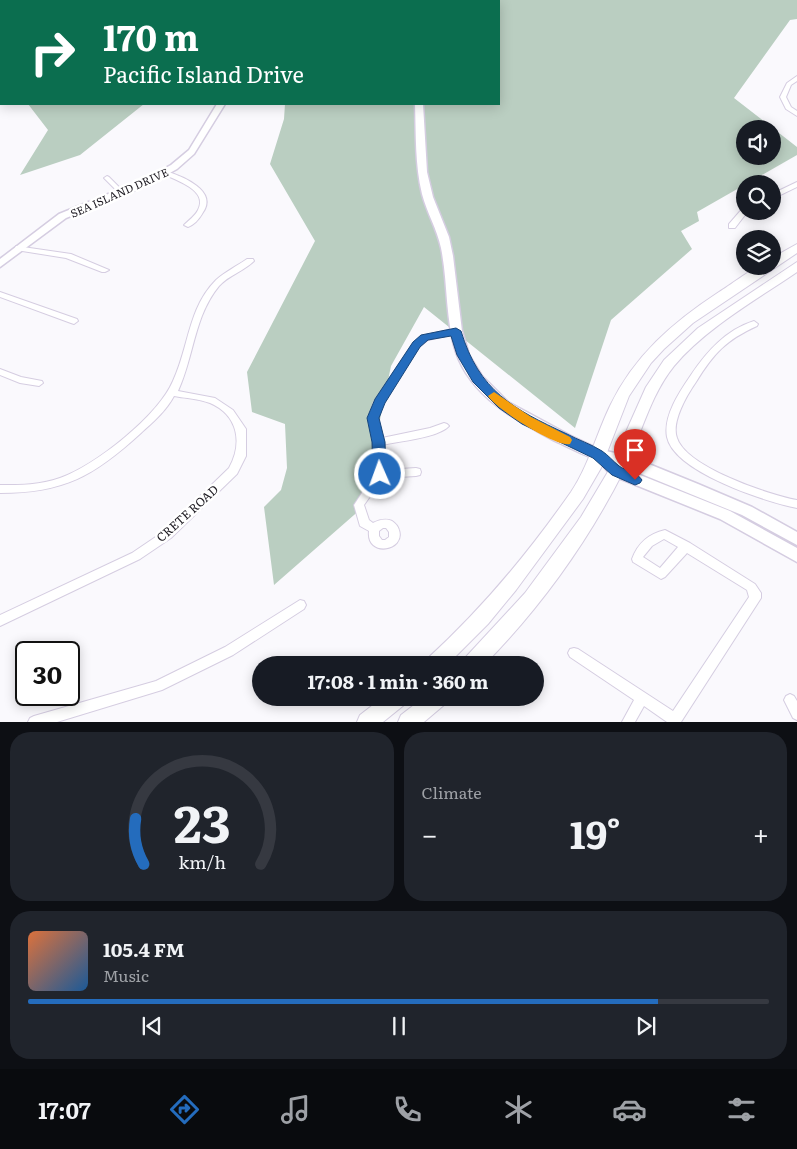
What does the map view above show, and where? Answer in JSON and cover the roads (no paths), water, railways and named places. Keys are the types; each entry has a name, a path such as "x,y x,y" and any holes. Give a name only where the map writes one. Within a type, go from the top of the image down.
{"main road":[{"path":"419,105 422,172 428,197 442,231 448,256 456,331 463,355 477,379 504,405 527,420 749,527 797,556"},
{"path":"781,258 797,248"},
{"path":"479,656 518,614 565,554 619,465 653,387 669,364 691,340 714,322 797,266"},
{"path":"443,656 489,609 533,556 572,504 592,470 619,402 646,359 663,340 697,314 756,275"},
{"path":"619,465 747,511 797,539"},
{"path":"367,722 386,706"},
{"path":"408,722 427,706"}],"street":[{"path":"797,78 789,84 783,96 788,108 797,114"},
{"name":"SEA ISLAND DRIVE","path":"0,264 19,248 69,213 165,173 184,159 197,146 206,125 220,105"},
{"path":"165,173 191,184 204,200 203,208 188,225"},
{"path":"107,178 121,192"},
{"path":"781,192 797,184"},
{"path":"732,226 737,220"},
{"path":"19,248 68,256 105,270"},
{"path":"0,489 24,490 50,486 88,470 126,441 173,393 190,350 198,312 216,284 250,261"},
{"path":"0,294 74,321"},
{"path":"754,324 728,338 703,364 685,390 670,426 672,440 689,459 711,473 764,497 797,504"},
{"path":"374,529 364,523 360,505 380,474 378,442 373,418 379,402 416,345 425,338 456,331"},
{"path":"0,372 20,380 38,383"},
{"name":"CRETE ROAD","path":"0,621 136,556 167,534 233,471 241,456 240,429 230,412 212,400 173,393"},
{"path":"378,442 432,431 444,426"},
{"path":"380,474 416,472"},
{"path":"574,653 673,720 754,598 755,593 751,587 686,546"},
{"path":"34,722 158,686 229,651 300,605"},
{"path":"628,722 642,698"},
{"path":"790,700 797,714"}]}
